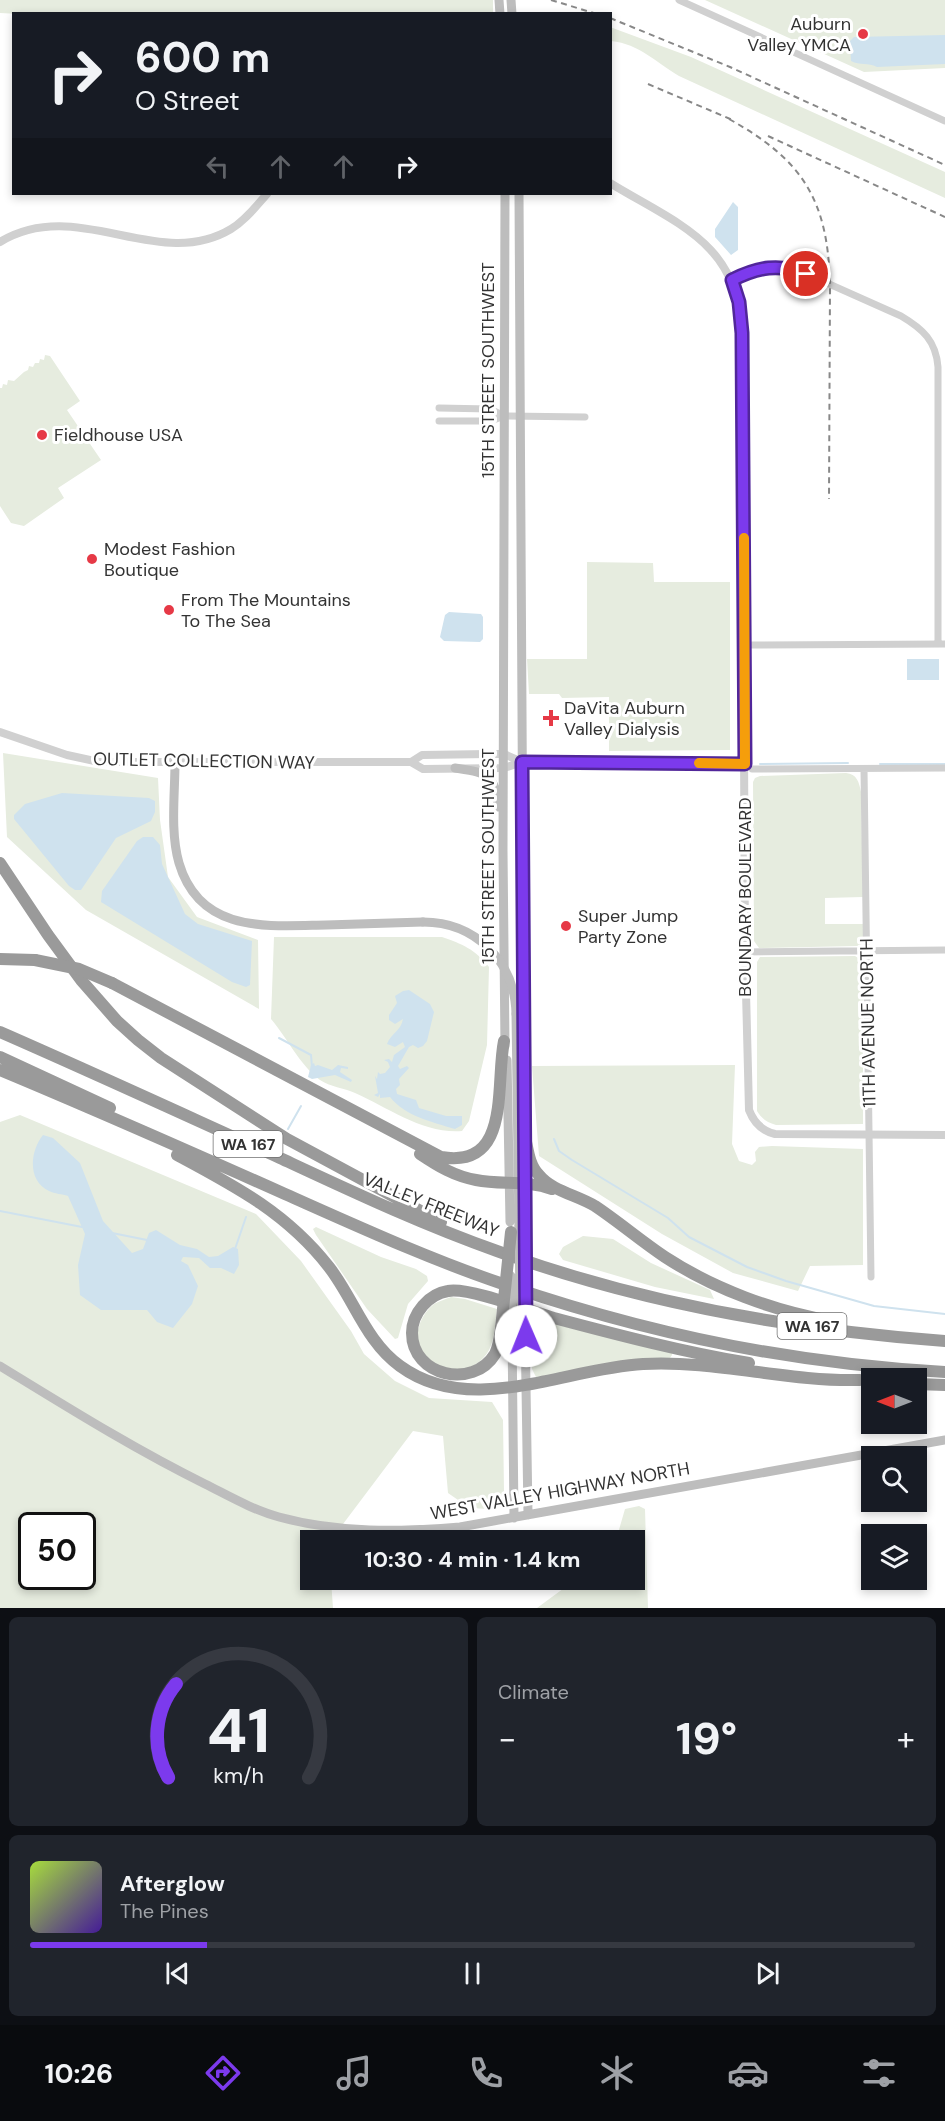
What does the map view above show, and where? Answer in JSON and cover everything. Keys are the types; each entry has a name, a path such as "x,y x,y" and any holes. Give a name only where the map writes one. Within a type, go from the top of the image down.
{"highway":[{"path":"0,863 81,980 117,1022 153,1052 287,1139 497,1251"},
{"path":"0,959 36,960 79,969 112,983 441,1157 454,1159 469,1157 479,1151 489,1140 496,1123 504,1041"},
{"name":"VALLEY FREEWAY","path":"0,1032 343,1187 497,1251 599,1283 723,1311 818,1327 945,1341"},
{"path":"0,1057 244,1171 258,1182"},
{"name":"WA 167","path":"0,1070 423,1254 502,1284 671,1332 760,1350 820,1360 945,1372"},
{"path":"53,1092 222,1179 265,1205 295,1230 323,1260 387,1356 408,1372 431,1382 444,1386 482,1390 622,1366 662,1364 699,1365 829,1379 861,1380"},
{"path":"330,1098 453,1174 477,1180 547,1187 584,1200"},
{"path":"525,1137 532,1164 540,1176 584,1200 668,1259 715,1284 784,1311 811,1318 945,1341"},
{"path":"516,1227 506,1329 492,1358 477,1371 465,1375 443,1373 433,1368 420,1358 414,1346 412,1328 420,1310 437,1294 458,1291 664,1346 722,1358 861,1379"},
{"path":"927,1384 945,1385"}],"main road":[{"name":"15TH STREET SOUTHWEST","path":"504,195 504,1041 507,1054 517,1183 516,1227 526,1336 520,1385 514,1518"},
{"name":"15TH STREET SOUTHWEST","path":"516,1227 517,1183 525,1137 519,195"},
{"path":"175,762 175,838 180,865 185,879 196,894 224,916 242,923 270,926 423,922 448,925 463,930 492,950 504,967 511,983 516,1014 517,1183"},
{"path":"455,768 481,772 495,784 503,851"},
{"name":"15TH STREET SOUTHWEST","path":"506,1329 520,1385 528,1515"},
{"name":"WEST VALLEY HIGHWAY NORTH","path":"0,1366 176,1470 244,1503 303,1523 339,1528 418,1531 460,1527 945,1440"}],"street":[{"path":"678,0 945,121"},
{"name":"BOUNDARY BOULEVARD","path":"612,184 695,236 715,254 732,280 739,302 748,767 745,952 749,1110 759,1127 775,1134 870,1135"},
{"path":"0,242 31,228 54,225 83,227 169,243 193,243 212,238 232,228 249,215 266,195"},
{"path":"732,280 765,267 793,269 901,316 917,326 932,342 939,375 942,644 744,645"},
{"path":"439,408 490,409 504,416"},
{"path":"439,421 491,421 504,416 585,417"},
{"name":"OUTLET COLLECTION WAY","path":"0,732 90,761 411,762 423,769 504,768 522,762"},
{"name":"OUTLET COLLECTION WAY","path":"411,762 422,754 504,754"},
{"path":"504,754 522,762 864,769 945,768"},
{"name":"11TH AVENUE NORTH","path":"864,769 871,1277"},
{"path":"745,952 945,950"},
{"path":"870,1135 945,1135"}],"shaded area":[{"path":"0,0 493,0 493,12 0,13"},
{"name":"Auburn Valley YMCA","path":"705,0 945,0 945,68 864,72"},
{"path":"612,28 691,57 945,172 945,198 679,76 647,54 612,41"},
{"name":"Fieldhouse USA","path":"45,355 50,356 80,401 67,410 101,460 58,488 64,498 24,526 11,523 0,506 0,388 3,384 7,385 8,380 14,381 28,370 29,366 33,367 35,363 39,363 40,359 44,360"},
{"path":"587,562 653,563 654,582 730,582 730,750 609,751 609,697 562,698 559,694 529,694 527,659 587,659"},
{"path":"3,753 158,778 160,820 168,877 197,917 258,940 259,1009 86,910 7,837"},
{"path":"846,773 855,777 861,792 863,897 825,898 825,924 864,924 864,943 858,946 759,948 754,941 753,782 760,776"},
{"path":"274,937 442,937 468,948 484,961 489,967 487,1045 469,1121 462,1131 448,1131 420,1124 355,1093 324,1082 313,1074 271,1019"},
{"path":"855,956 860,959 863,969 863,1124 776,1125 767,1121 757,1111 757,962 760,957"},
{"path":"735,1065 732,1144 739,1161 752,1165 756,1161 755,1152 759,1147 863,1149 863,1265 810,1266 798,1291 733,1273 662,1234 539,1156 532,1066"},
{"path":"20,1115 256,1214 301,1261 351,1331 364,1354 395,1381 429,1398 492,1402 503,1420 504,1492 495,1508 481,1509 470,1506 448,1493 443,1436 413,1431 339,1530 300,1530 300,1590 332,1590 333,1608 0,1608 0,1122"},
{"path":"316,1227 381,1257 416,1269 427,1276 428,1281 408,1304 398,1338 395,1339 367,1309 316,1235 313,1229"},
{"path":"583,1236 613,1239 651,1263 710,1290 714,1299 655,1287 563,1260 559,1254 563,1247"},
{"path":"451,1297 497,1309 494,1335 489,1350 475,1365 457,1370 439,1366 430,1361 419,1348 418,1341 419,1327 425,1314 434,1304"},
{"path":"531,1315 672,1353 672,1355 670,1358 536,1377 532,1369"},
{"path":"639,1506 645,1509 648,1608 537,1608 561,1590 645,1590 645,1530 619,1530 625,1509"}],"water":[{"path":"945,35 945,64 877,67 851,61 850,41 854,37"},
{"path":"733,202 738,207 738,250 731,255 715,237 715,229"},
{"path":"449,612 481,614 483,639 480,642 444,641 440,637 445,615"},
{"path":"907,659 939,659 939,680 907,680"},
{"path":"62,793 149,798 155,801 155,812 151,821 116,838 81,890 75,890 69,886 14,819 14,815 25,804"},
{"path":"143,837 153,837 160,845 162,864 185,914 198,924 252,941 250,985 246,987 232,982 101,902 102,891 137,841"},
{"path":"409,990 430,1004 434,1012 427,1041 418,1048 413,1045 409,1047 398,1066 400,1069 407,1066 409,1068 399,1079 397,1094 416,1100 419,1108 446,1116 462,1116 462,1125 455,1129 411,1114 390,1097 380,1098 380,1094 378,1097 374,1095 378,1093 375,1076 377,1079 378,1072 385,1073 390,1067 384,1060 389,1059 392,1062 394,1055 405,1047 403,1042 395,1047 387,1044 403,1019 395,1024 389,1020 389,1015 397,1003 395,996"},
{"path":"314,1063 315,1066 332,1070 338,1065 348,1067 348,1069 341,1068 340,1072 352,1080 351,1082 335,1075 312,1079 308,1077 311,1065"},
{"path":"43,1135 53,1138 80,1163 103,1221 132,1253 143,1249 149,1233 156,1230 180,1245 197,1249 209,1257 218,1256 233,1247 238,1249 239,1265 234,1274 221,1268 210,1268 199,1258 183,1257 181,1261 188,1265 198,1286 192,1304 173,1328 157,1322 147,1310 101,1310 80,1295 78,1265 85,1234 68,1196 49,1191 37,1180 34,1173 33,1157"}],"waterway":[{"path":"760,764 848,763"},
{"path":"880,764 945,764"},
{"path":"279,1038 311,1055 312,1067"},
{"path":"288,1129 301,1106"},
{"path":"554,1139 559,1151 572,1160 668,1218 689,1237 747,1267 786,1281 874,1306 945,1314"},
{"path":"0,1211 82,1227"},
{"path":"235,1249 246,1217"},
{"path":"112,1233 147,1240"}],"railway":[{"path":"551,0 590,12"},
{"path":"612,19 730,67 945,165"},
{"path":"648,84 735,121"},
{"path":"729,119 755,134 793,167 817,206 824,229 830,285 829,499"},
{"path":"768,136 945,217"}],"slow traffic":[{"path":"699,763 745,764 744,538"}],"place":[{"name":"Auburn Valley YMCA","path":"863,34"},
{"name":"Fieldhouse USA","path":"42,435"},
{"name":"Modest Fashion Boutique","path":"92,559"},
{"name":"From The Mountains To The Sea","path":"169,610"},
{"name":"DaVita Auburn Valley Dialysis","path":"551,718"},
{"name":"Super Jump Party Zone","path":"566,926"}],"route":[{"path":"526,1336 522,762 745,764 742,333 739,302 732,280 765,267 787,268 806,274"}]}
